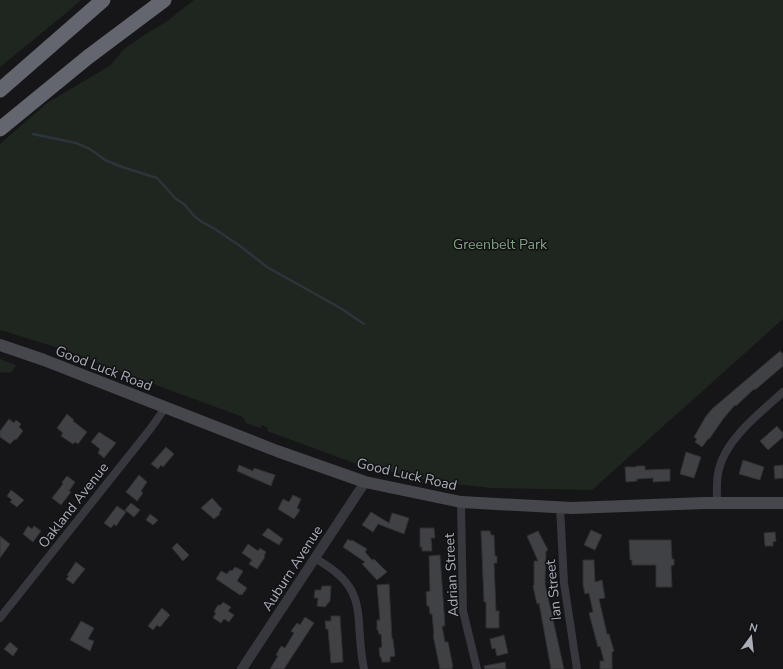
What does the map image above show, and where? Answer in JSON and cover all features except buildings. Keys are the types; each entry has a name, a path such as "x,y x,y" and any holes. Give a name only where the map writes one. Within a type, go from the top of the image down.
{"highway":[{"path":"0,90 103,0"},
{"path":"0,129 88,56 164,0"}],"main road":[{"name":"Good Luck Road","path":"0,345 44,360 277,451 365,482 461,502 572,508 717,503 783,503"}],"street":[{"path":"717,503 717,479 725,452 742,431 783,392"},
{"name":"Oakland Avenue","path":"0,618 151,428 165,408"},
{"name":"Auburn Avenue","path":"242,669 316,559 365,482"},
{"name":"Adrian Street","path":"461,502 463,611 477,669"},
{"name":"Ian Street","path":"560,507 564,583 577,669"},
{"path":"316,559 328,565 346,580 355,596 358,607 364,669"}],"green space":[{"path":"0,0 81,0 0,67"},
{"name":"Greenbelt Park","path":"194,0 783,0 783,319 592,490 491,488 437,482 357,464 267,431 268,428 262,425 260,428 246,423 243,417 65,350 0,330 0,144 47,103 111,65 124,49 166,22"},
{"path":"0,359 16,365 12,372 0,373"}],"waterway":[{"path":"33,134 76,143 90,149 105,160 157,178 175,198 185,205 194,216 202,222 240,246 267,267 342,309 364,324"}]}
